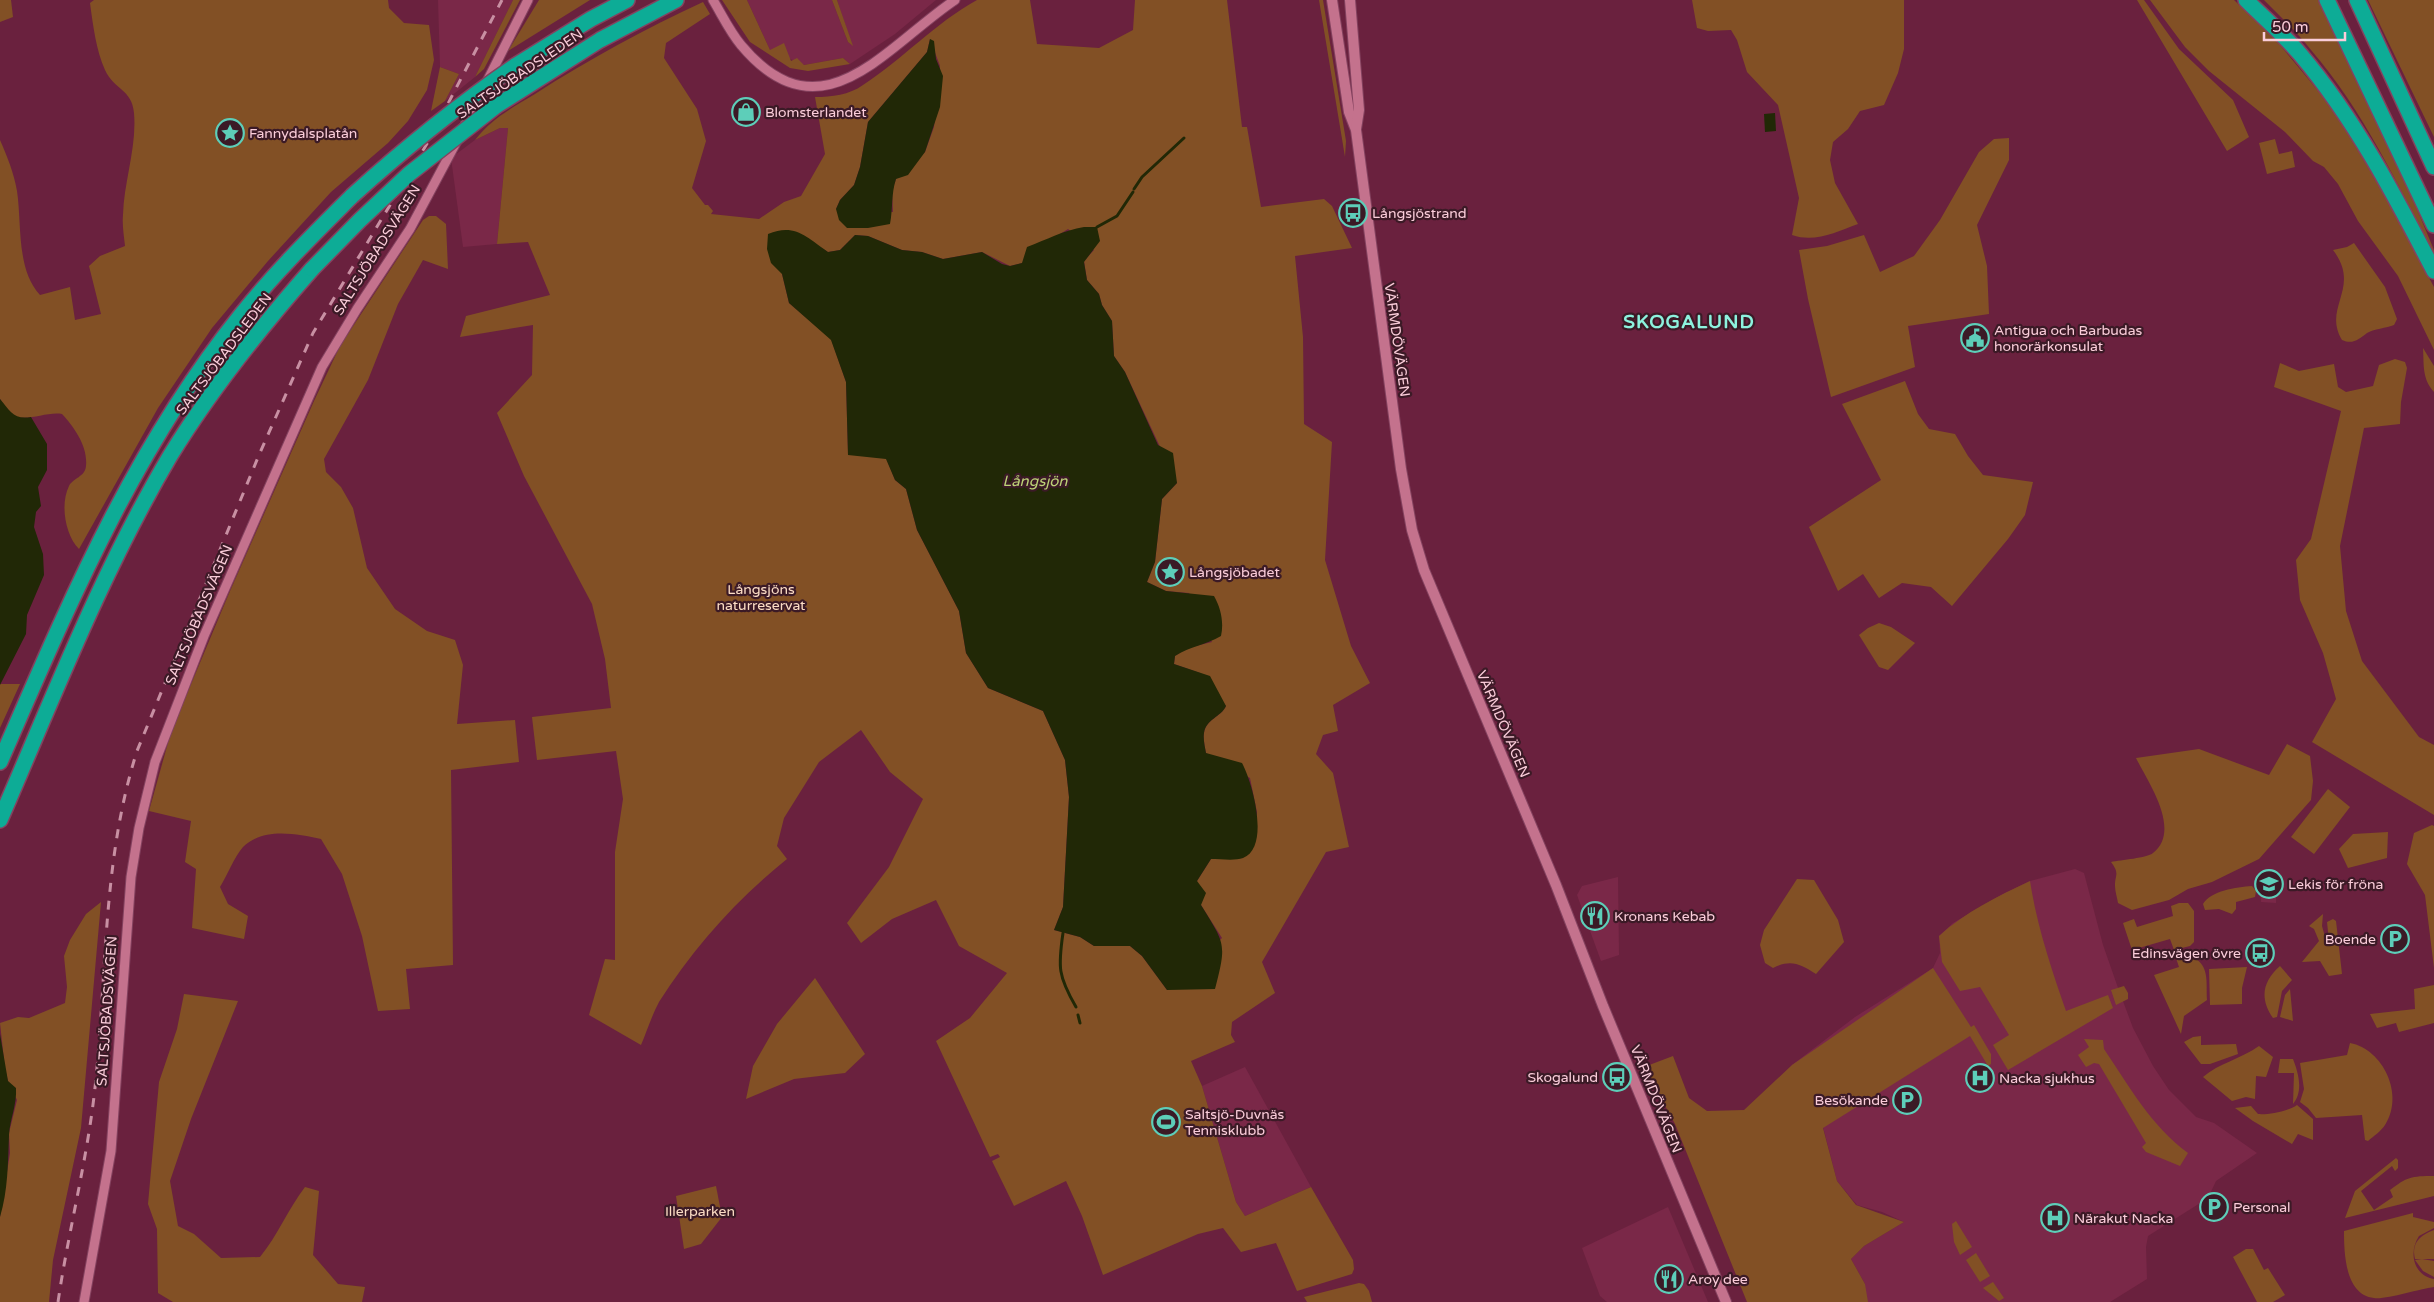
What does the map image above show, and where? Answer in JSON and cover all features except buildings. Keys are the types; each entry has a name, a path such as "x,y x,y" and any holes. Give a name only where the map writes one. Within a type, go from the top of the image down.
{"highway":[{"name":"SALTSJÖBADSLEDEN","path":"0,762 106,525 150,445 241,314 302,246 352,196 408,145 458,105 515,66 591,18 626,0"},
{"name":"SALTSJÖBADSLEDEN","path":"0,820 127,534 171,456 211,394 259,330 312,269 409,174 496,106 600,40 676,0"},
{"path":"2246,0 2299,53 2330,93 2384,178 2434,271"},
{"path":"2327,0 2434,225"},
{"path":"2357,0 2434,167"}],"main road":[{"name":"VÄRMDÖVÄGEN","path":"1332,0 1349,112 1356,130 1401,469 1412,530 1424,570 1556,885 1603,1006 1726,1302"},
{"name":"VÄRMDÖVÄGEN","path":"1350,0 1360,110 1356,130"}],"street":[{"name":"SALTSJÖBADSVÄGEN","path":"84,1302 111,1151 131,877 138,828 163,737 204,636 322,367 345,326 425,202 528,0"},
{"path":"713,0 740,44 766,70 788,82 814,86 835,83 862,71 955,0"}],"shaded area":[{"path":"438,0 513,0 475,77 445,101 459,74 440,67"},
{"path":"747,0 832,0 848,42 852,45 837,0 936,0 895,34 850,64 843,58 804,65 770,50"},
{"path":"500,128 508,128 497,244 463,247 451,158 475,140"},
{"name":"Nacka sjukhus","path":"2075,869 2084,873 2103,945 2117,985 2133,1028 2153,1066 2169,1090 2196,1117 2214,1123 2257,1153 2216,1181 2208,1198 2148,1236 2146,1247 2147,1279 2110,1302 1857,1302 1865,1284 1851,1259 1864,1246 1904,1222 1882,1212 1857,1205 1837,1181 1823,1127 1792,1065 1855,1017 1933,968 1940,953 1939,936 1953,923 2001,895 2030,881"},
{"name":"Lekis för fröna","path":"2262,872 2276,872 2276,903 2261,902"},
{"path":"1618,877 1619,955 1601,961 1577,895 1582,886"},
{"path":"1245,1067 1311,1187 1245,1216 1236,1202 1202,1086"},
{"path":"1668,1207 1708,1302 1607,1302 1600,1296 1582,1248"}],"green space":[{"path":"0,0 11,0 13,17 0,22"},
{"path":"94,0 388,0 389,8 404,23 429,25 434,60 427,90 408,121 388,143 331,192 268,261 212,328 158,408 79,549 67,528 65,501 69,486 83,473 86,466 85,451 79,437 62,414 17,417 10,414 0,399 0,140 16,184 23,259 32,284 40,295 70,287 75,320 101,314 89,266 100,256 125,246 124,202 134,138 134,113 130,99 109,77 99,54 90,3"},
{"path":"513,0 520,0 484,69 475,77"},
{"path":"539,0 590,0 508,51"},
{"path":"722,0 747,0 770,50 784,43 791,61 797,58 804,65 843,58 850,64 808,71 790,68 750,42"},
{"path":"832,0 837,0 853,46 848,42"},
{"name":"Långsjöns naturreservat","path":"977,0 1030,0 1037,44 1099,48 1133,30 1135,0 1227,0 1242,127 1247,127 1261,207 1324,199 1332,206 1352,248 1295,256 1303,337 1304,424 1332,442 1325,560 1351,646 1370,683 1333,705 1338,731 1323,735 1316,754 1333,773 1349,847 1326,852 1262,962 1275,993 1232,1022 1231,1035 1235,1042 1191,1061 1202,1086 1236,1202 1245,1216 1311,1187 1353,1260 1354,1269 1352,1274 1297,1291 1276,1243 1241,1252 1223,1228 1198,1234 1103,1275 1082,1216 1066,1181 1014,1206 992,1161 1000,1157 998,1154 990,1157 936,1041 970,1018 1007,973 959,946 936,900 892,919 861,943 847,923 889,867 923,799 890,772 861,730 819,762 784,818 777,846 787,859 733,908 686,962 659,1002 641,1045 589,1015 605,959 615,960 615,852 623,799 616,751 537,760 532,717 611,708 605,659 592,604 524,476 497,413 532,375 533,325 460,337 466,316 550,295 528,242 497,244 508,128 500,128 475,140 503,114 576,69 639,34 703,2 710,14 666,43 664,58 697,109 706,141 692,188 705,205 708,205 713,211 711,214 759,219 784,202 801,196 825,154 815,97 840,95 858,88 878,75 962,9","holes":["930,39 940,66 934,127 925,152 896,179 892,191 893,212 836,209 840,200 854,185 860,167 868,122 927,52","1068,229 1094,250 1084,261 1087,280 1099,294 1102,305 1112,321 1114,356 1125,372 1177,483 1162,499 1155,562 1147,582 1166,591 1189,593 1212,642 1187,648 1175,656 1174,664 1200,673 1226,706 1205,728 1206,753 1250,778 1257,812 1256,837 1243,858 1211,859 1197,881 1201,905 1222,938 1167,990 1142,956 1130,946 1094,946 1080,937 1054,930 1063,907 1069,797 1065,760 1043,711 988,688 966,653 959,611 917,530 906,489 895,480 886,458 848,454 846,382 831,339 789,303 782,274 820,247 828,252 840,250 855,235 868,236 902,250 922,252 943,259 982,252 1010,266 1022,263"]},
{"path":"1319,0 1323,0 1346,141 1345,157"},
{"path":"1692,0 1904,0 1904,49 1898,73 1884,105 1860,111 1848,129 1833,142 1830,160 1835,183 1858,224 1817,237 1809,238 1792,235 1799,198 1778,105 1747,72 1737,40 1731,30 1708,31 1697,28"},
{"path":"2137,0 2144,0 2179,49 2233,100 2249,137 2227,151"},
{"path":"2150,0 2234,0 2275,39 2320,93 2343,125 2389,203 2434,287 2434,350 2398,276 2358,221 2338,184 2324,167 2313,161 2285,132 2209,71 2185,47"},
{"path":"2264,0 2318,0 2412,197 2434,250 2434,255 2393,175 2347,98 2306,43"},
{"path":"2368,0 2434,0 2434,137"},
{"path":"440,67 459,74 445,101 431,111"},
{"path":"2009,138 2009,160 1977,225 1987,266 1989,314 1908,326 1915,367 1831,397 1808,299 1799,250 1827,246 1864,235 1880,272 1914,256 1940,220 1979,152 1994,139"},
{"path":"2275,139 2279,154 2292,151 2295,167 2267,174 2259,143"},
{"path":"429,216 436,216 446,224 448,269 423,260 398,304 368,380 324,459 326,472 341,487 353,508 367,568 395,609 427,631 455,640 463,665 457,724 515,720 519,762 451,770 453,965 406,969 410,1009 378,1011 362,936 342,874 321,839 291,834 270,834 251,841 243,847 220,887 228,904 248,916 244,939 192,928 196,869 185,862 191,821 149,811 171,732 230,591 314,401 340,346 423,220"},
{"path":"2354,243 2385,287 2397,319 2394,325 2370,332 2356,341 2349,342 2342,340 2337,328 2336,317 2344,275 2341,263 2333,250 2347,247"},
{"path":"2423,348 2434,366 2434,392 2427,382"},
{"path":"2395,359 2405,362 2407,368 2401,402 2400,424 2364,428 2340,546 2346,611 2362,661 2419,737 2434,745 2434,815 2312,742 2336,699 2323,653 2300,600 2296,560 2311,539 2341,411 2274,387 2280,363 2299,371 2334,364 2338,387 2346,392 2373,386 2379,365"},
{"path":"1905,381 1918,414 1929,429 1955,434 1968,456 1983,475 2033,482 2025,515 2008,539 1952,606 1931,587 1902,583 1879,598 1863,574 1838,591 1809,527 1881,480 1842,404"},
{"path":"1879,623 1891,627 1915,643 1888,670 1879,667 1859,635"},
{"path":"0,684 20,684 0,728"},
{"path":"2287,744 2310,756 2313,781 2311,800 2259,859 2212,882 2188,889 2169,900 2132,910 2118,903 2115,888 2116,872 2111,862 2150,855 2161,843 2164,832 2164,819 2160,806 2136,758 2199,749 2269,775"},
{"path":"2328,789 2350,807 2314,854 2291,837"},
{"path":"2432,825 2434,826 2434,968 2425,895 2407,864 2414,833"},
{"path":"2388,832 2387,858 2348,868 2339,849 2353,834"},
{"path":"1797,879 1814,880 1838,920 1844,942 1816,974 1790,963 1773,968 1765,963 1760,945 1764,930"},
{"path":"2030,881 2041,931 2066,1011 2108,995 2113,1008 2008,1070 1993,1045 2009,1035 1980,987 1960,991 1942,962 1939,936 1971,912"},
{"path":"2252,886 2256,891 2255,897 2236,902 2236,909 2232,914 2219,909 2205,910 2203,904 2212,896 2232,889"},
{"path":"101,902 81,1128 53,1260 49,1302 0,1302 0,1217 10,1153 9,1133 17,1100 8,1081 5,1069 0,1023 18,1017 29,1018 65,1003 67,987 64,956 70,940 86,914"},
{"path":"2179,903 2188,903 2194,911 2194,942 2190,946 2174,950 2170,939 2139,948 2140,952 2133,953 2123,923 2134,919 2137,927 2173,916 2171,906"},
{"path":"2323,914 2322,926 2327,944 2329,941 2327,922 2333,919 2336,921 2342,974 2329,976 2320,961 2302,962 2319,941 2314,929 2309,926"},
{"path":"2191,956 2201,964 2206,974 2207,1000 2184,1016 2181,1034 2154,975 2179,967 2176,958"},
{"path":"2280,966 2292,980 2282,991 2277,1017 2273,1018 2266,1004 2265,990 2270,978"},
{"path":"2247,967 2242,988 2242,1004 2210,1005 2209,969"},
{"path":"1933,968 1971,1027 1974,1025 1991,1054 1991,1064 1988,1066 1970,1036 1823,1128 1837,1181 1856,1205 1904,1222 1864,1246 1851,1259 1865,1284 1868,1302 1747,1302 1675,1124 1644,1067 1673,1056 1689,1098 1707,1111 1744,1110 1792,1065"},
{"path":"815,978 865,1054 845,1073 794,1079 746,1099 753,1066 777,1024"},
{"path":"2434,985 2434,1023 2399,1032 2396,1023 2377,1028 2370,1014 2415,1009 2414,989"},
{"path":"2124,986 2128,993 2128,999 2116,1005 2111,990"},
{"path":"2290,989 2293,1021 2280,1017 2285,995"},
{"path":"184,994 238,1001 191,1119 170,1181 178,1226 194,1234 221,1258 260,1257 305,1187 319,1191 313,1255 338,1284 365,1287 362,1302 173,1302 158,1293 157,1229 148,1204 159,1082 177,1029"},
{"path":"2201,1036 2201,1045 2236,1044 2238,1054 2210,1064 2201,1064 2184,1042 2193,1037"},
{"path":"2084,1039 2103,1040 2104,1049 2142,1105 2163,1131 2188,1153 2180,1166 2146,1152 2142,1147 2146,1143 2099,1064 2094,1063 2086,1067 2078,1055 2089,1047"},
{"path":"2350,1043 2362,1047 2372,1054 2381,1064 2391,1087 2393,1100 2391,1113 2385,1125 2368,1141 2365,1140 2362,1115 2316,1118 2300,1102 2304,1089 2300,1063 2347,1055"},
{"path":"2259,1046 2273,1057 2266,1077 2256,1076 2255,1099 2246,1097 2232,1101 2203,1077 2216,1068"},
{"path":"2280,1059 2293,1059 2297,1070 2299,1087 2293,1104 2294,1073 2278,1073"},
{"path":"2297,1105 2313,1119 2313,1140 2298,1134 2292,1144 2235,1108 2251,1106 2258,1114 2262,1114 2284,1111"},
{"path":"2396,1158 2398,1160 2398,1168 2395,1171 2392,1166 2361,1191 2374,1210 2393,1197 2390,1190 2401,1182 2414,1177 2434,1176 2434,1196 2345,1218 2355,1191"},
{"name":"Illerparken","path":"716,1186 722,1217 701,1244 684,1249 676,1196"},
{"path":"2413,1213 2413,1217 2434,1222 2434,1228 2419,1236 2416,1242 2414,1262 2421,1273 2434,1279 2434,1287 2379,1298 2364,1295 2357,1289 2348,1272 2344,1231"},
{"path":"1956,1221 1972,1247 1960,1255 1954,1242 1952,1224"},
{"path":"2434,1230 2434,1259 2415,1259 2414,1248 2418,1240"},
{"path":"2246,1249 2253,1249 2264,1270 2268,1268 2285,1295 2273,1302 2257,1302 2233,1257"},
{"path":"1976,1253 1990,1276 1980,1282 1966,1260"},
{"path":"2415,1260 2434,1261 2434,1277 2423,1271"},
{"path":"1993,1282 2004,1298 1999,1301 1983,1288"},
{"path":"1359,1283 1364,1284 1369,1291 1372,1302 1307,1302 1304,1297"}],"water":[{"path":"930,39 934,41 936,59 943,76 940,107 925,152 908,175 896,179 893,190 890,224 868,228 847,228 839,220 836,209 840,200 854,185 860,167 868,122 927,52"},
{"path":"1775,113 1776,131 1765,132 1764,114"},
{"name":"Långsjön","path":"1084,227 1097,227 1100,241 1084,262 1087,280 1099,294 1102,305 1112,321 1114,356 1125,372 1158,445 1173,453 1177,483 1162,499 1155,562 1147,582 1166,591 1214,596 1222,621 1221,636 1175,656 1174,664 1210,676 1226,706 1205,728 1206,753 1242,763 1250,784 1257,813 1258,828 1256,841 1251,851 1240,859 1211,859 1197,881 1206,893 1201,905 1222,944 1221,962 1215,989 1167,990 1142,956 1130,946 1094,946 1080,937 1054,930 1063,907 1069,797 1065,760 1043,711 988,688 966,653 959,611 917,530 906,489 895,480 886,459 848,455 846,382 831,340 789,303 782,274 771,263 767,249 768,234 786,230 800,233 828,252 840,250 855,235 868,236 902,250 922,252 943,259 982,252 1002,264 1010,266 1022,263 1027,247 1062,233"},
{"path":"0,399 16,416 31,417 47,444 47,470 38,487 41,506 36,512 34,527 43,554 44,575 27,615 26,634 0,685"},
{"path":"0,1034 8,1081 16,1088 16,1094 10,1129 6,1187 0,1217"}],"waterway":[{"path":"1134,189 1142,177 1184,138"},
{"path":"1097,227 1117,216 1133,192"},
{"path":"1063,933 1060,955 1061,971 1066,987 1076,1007"},
{"path":"1078,1015 1080,1023"}],"railway":[{"path":"58,1302 93,1106 112,872 126,791 137,751 259,455 313,333 428,142 502,0"}],"place":[{"name":"Blomsterlandet","path":"746,112"},
{"name":"Fannydalsplatån","path":"230,133"},
{"name":"Långsjöstrand","path":"1353,213"},
{"name":"Antigua och Barbudas honorärkonsulat","path":"1975,338"},
{"name":"Långsjöbadet","path":"1170,572"},
{"name":"Lekis för fröna","path":"2269,884"},
{"name":"Kronans Kebab","path":"1595,916"},
{"name":"Boende","path":"2395,939"},
{"name":"Edinsvägen övre","path":"2260,953"},
{"name":"Skogalund","path":"1617,1077"},
{"name":"Nacka sjukhus","path":"1980,1078"},
{"name":"Besökande","path":"1907,1100"},
{"name":"Saltsjö-Duvnäs Tennisklubb","path":"1166,1122"},
{"name":"Personal","path":"2214,1207"},
{"name":"Närakut Nacka","path":"2055,1218"},
{"name":"Aroy dee","path":"1669,1279"}],"district":[{"name":"SKOGALUND","path":"1689,322"}]}
